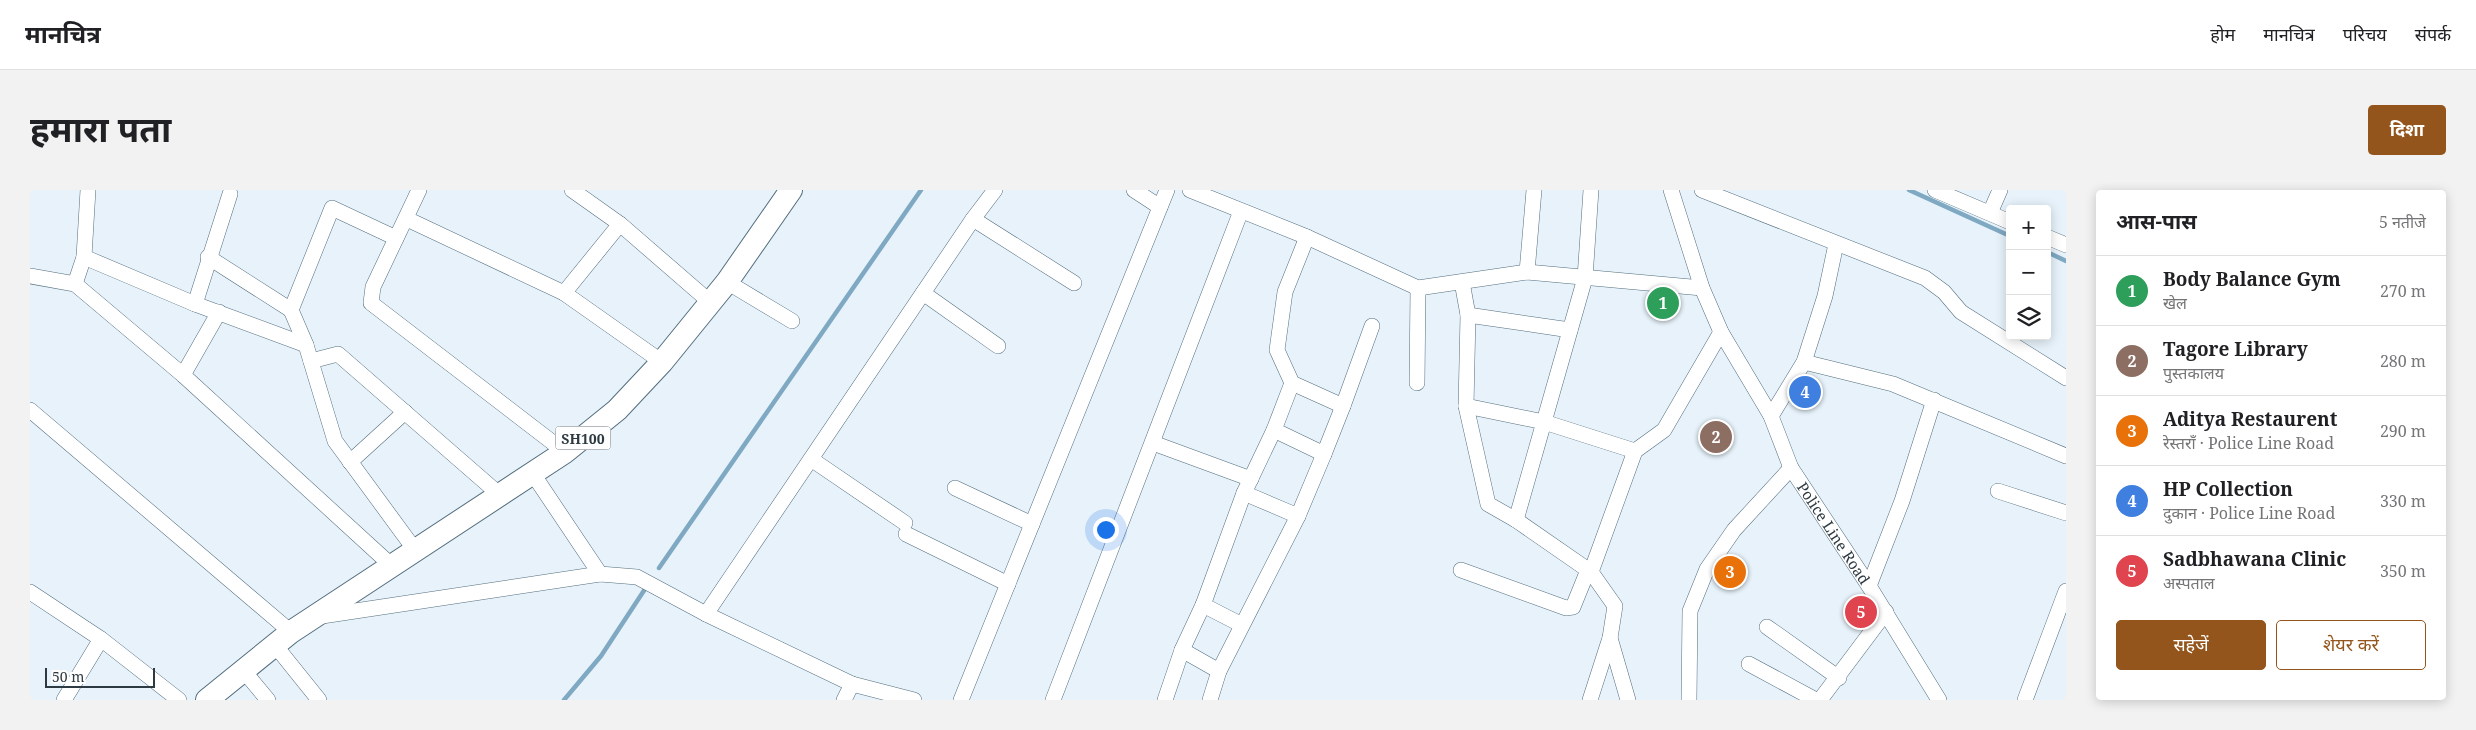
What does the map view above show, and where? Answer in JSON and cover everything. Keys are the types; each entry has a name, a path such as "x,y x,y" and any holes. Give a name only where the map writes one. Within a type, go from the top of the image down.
{"main road":[{"name":"SH100","path":"207,700 282,638 533,474 565,452 617,410 662,362 727,282 791,190"}],"street":[{"path":"76,284 84,257 88,190"},
{"path":"419,190 373,288 371,303 565,452"},
{"path":"572,190 620,224 710,302"},
{"path":"706,614 995,190"},
{"path":"1134,190 1160,207"},
{"path":"961,700 1167,190"},
{"path":"1190,190 1307,238 1418,288 1527,272 1702,288"},
{"path":"1527,272 1534,190"},
{"path":"1516,520 1585,278 1591,190"},
{"name":"Police Line Road","path":"1671,190 1702,288 1721,332 1771,416 1791,468 1870,586 1939,700"},
{"path":"1702,190 1925,278 1944,292 1960,312 2066,378"},
{"path":"1935,190 1954,194 2006,220"},
{"path":"1990,213 2000,190"},
{"path":"195,304 208,257 230,192"},
{"path":"291,310 332,208 396,238"},
{"path":"1053,700 1241,211"},
{"path":"407,219 564,293 662,362"},
{"path":"974,219 1074,283"},
{"path":"564,293 620,224"},
{"path":"1307,238 1285,292 1277,350 1292,383 1343,406"},
{"path":"2051,239 2066,245"},
{"path":"1771,416 1804,362 1825,296 1836,244"},
{"path":"84,257 195,304 306,345"},
{"path":"208,257 291,310 306,345 335,441 415,550"},
{"path":"30,276 76,284 183,375 392,566"},
{"path":"727,282 792,321"},
{"path":"1462,282 1468,315 1466,406 1488,504 1516,520 1589,571 1615,606 1610,638 1590,700"},
{"path":"1417,383 1418,288"},
{"path":"923,293 998,346"},
{"path":"183,375 219,312"},
{"path":"1468,315 1570,330"},
{"path":"1210,700 1219,671 1298,516 1343,406 1372,326"},
{"path":"1461,570 1566,608 1573,607 1577,602 1635,450 1664,430 1721,332"},
{"path":"311,361 338,354 500,495"},
{"path":"1804,362 1893,384 2066,456"},
{"path":"1165,700 1182,650 1203,605 1244,494 1274,430 1292,383"},
{"path":"1870,586 1902,500 1934,400"},
{"path":"1466,406 1544,422 1635,450"},
{"path":"30,410 282,638 319,700"},
{"path":"350,462 405,412"},
{"path":"1274,430 1324,454"},
{"path":"1152,443 1251,479"},
{"path":"811,458 906,529 1008,584"},
{"path":"1689,700 1690,611 1707,569 1734,530 1791,468"},
{"path":"533,474 600,574"},
{"path":"955,488 1032,524"},
{"path":"1998,490 2066,513"},
{"path":"1244,494 1298,516"},
{"path":"313,617 600,574 637,577 706,614 852,684 914,700"},
{"path":"30,592 101,639 179,700"},
{"path":"2026,700 2065,599"},
{"path":"1203,605 1242,624"},
{"path":"1820,700 1839,678 1886,612"},
{"path":"1767,627 1839,678"},
{"path":"1610,638 1628,700"},
{"path":"64,700 101,639"},
{"path":"1182,650 1219,671"},
{"path":"1749,664 1816,700"},
{"path":"243,670 268,700"},
{"path":"844,700 852,684"}],"waterway":[{"path":"659,568 921,190"},
{"path":"1909,190 2006,234"},
{"path":"2051,254 2066,261"},
{"path":"564,700 601,656 645,589"}],"place":[{"name":"Body Balance Gym","path":"1663,303"},
{"name":"HP Collection","path":"1805,392"},
{"name":"Tagore Library","path":"1716,437"},
{"name":"Aditya Restaurent","path":"1730,572"},
{"name":"Sadbhawana Clinic","path":"1861,612"}]}
